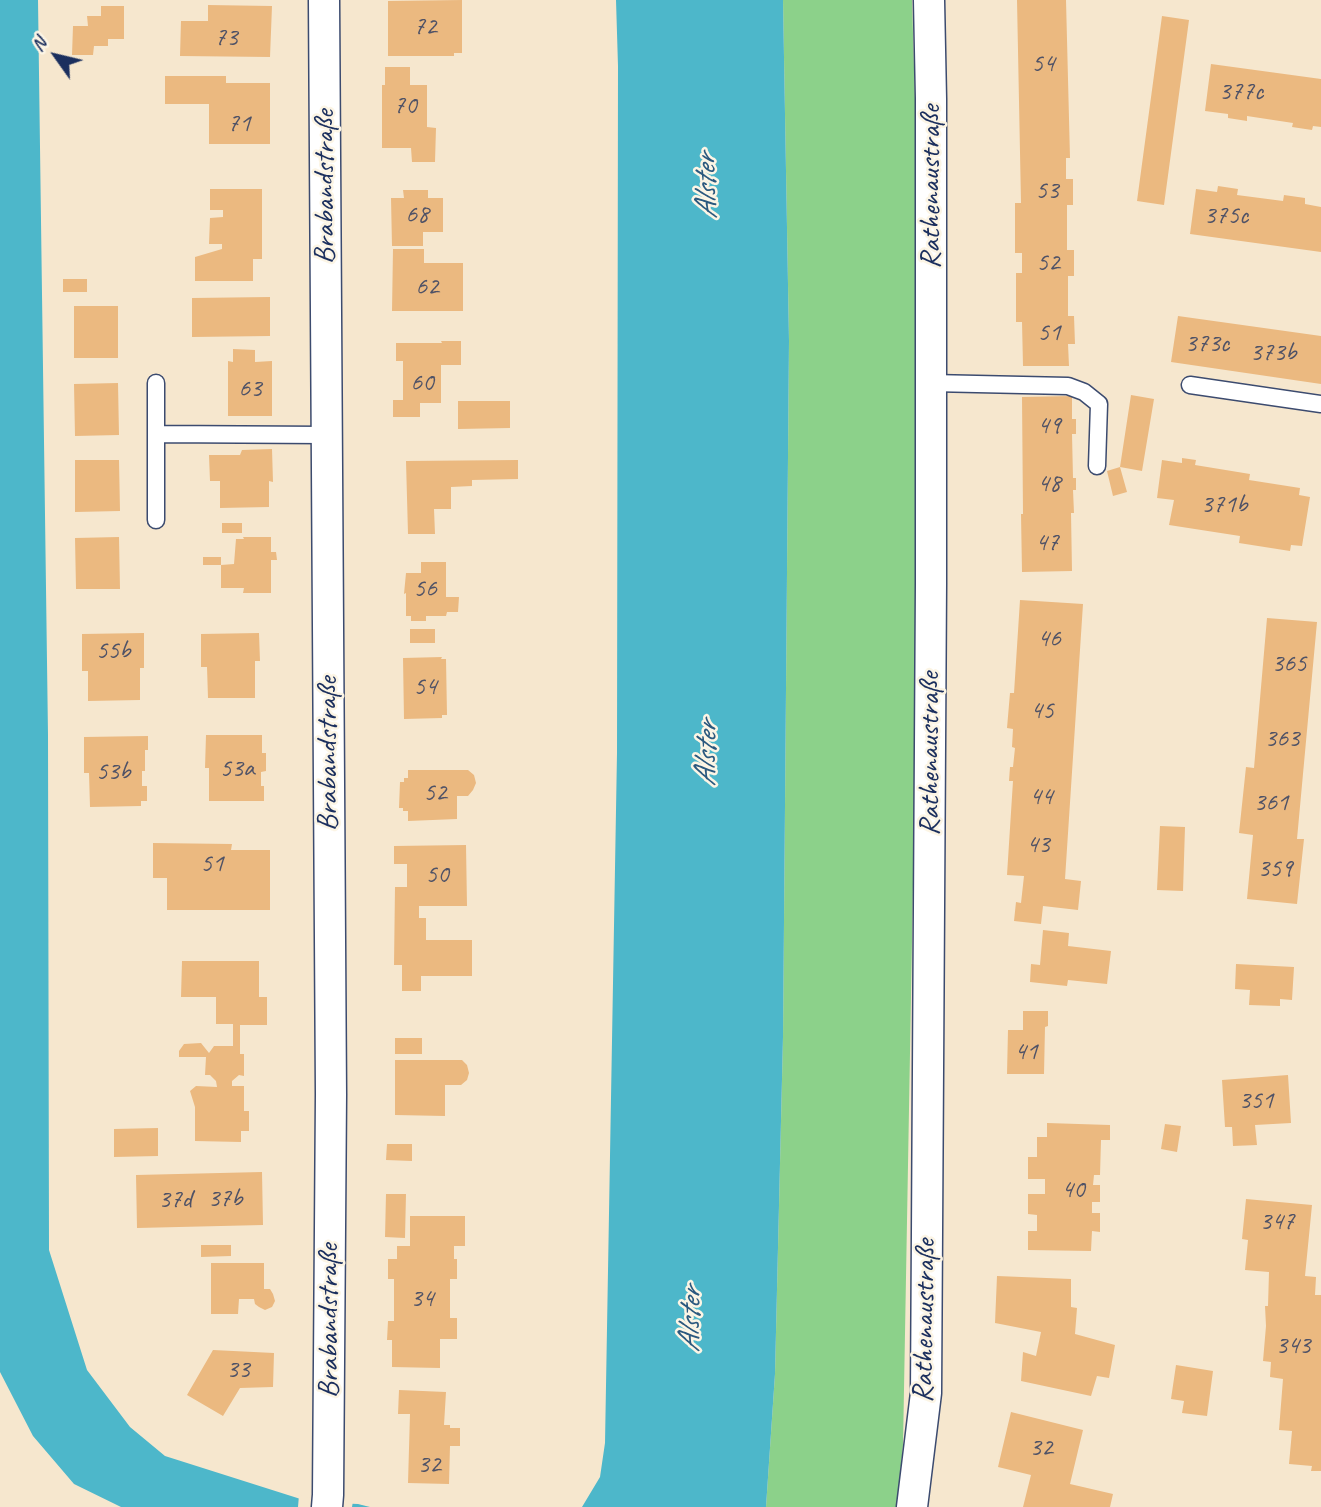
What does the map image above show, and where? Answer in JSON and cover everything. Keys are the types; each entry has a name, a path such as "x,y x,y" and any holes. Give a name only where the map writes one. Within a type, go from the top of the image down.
{"street":[{"name":"Brabandstraße","path":"324,0 331,1080 327,1501"},
{"name":"Rathenaustraße","path":"912,1507 926,1393 931,583 929,0"}],"lane":[{"path":"156,383 156,520"},
{"path":"931,383 1068,386 1084,392 1099,404 1097,466"},
{"path":"1190,385 1321,404"},
{"path":"156,434 327,435"}],"green space":[{"path":"783,0 912,0 918,604 903,1445 897,1507 766,1507 775,1374 783,1037 789,341"}],"water":[{"path":"0,0 38,0 48,735 49,1250 87,1370 130,1427 165,1456 310,1502 370,1507 121,1507 74,1484 33,1436 0,1372"},
{"name":"Alster","path":"616,0 783,0 789,341 783,1037 775,1374 766,1507 582,1507 600,1477 605,1443 617,753"}],"pier":[{"path":"299,1495 353,1501 352,1507 298,1507"}],"building":[{"path":"462,0 462,53 454,53 454,56 388,56 388,1"},
{"path":"1017,0 1066,0 1070,158 1066,158 1066,179 1073,179 1073,205 1067,205 1067,250 1074,250 1074,276 1068,276 1068,316 1074,316 1075,344 1068,344 1069,366 1023,366 1022,322 1016,322 1016,273 1022,273 1022,253 1015,253 1015,203 1021,203"},
{"path":"208,5 272,6 270,57 180,56 181,21 208,21"},
{"path":"101,6 124,6 124,39 108,39 108,46 94,46 93,55 72,55 73,26 88,26 87,16 101,16"},
{"path":"1162,16 1189,20 1164,205 1137,201"},
{"path":"1211,64 1321,79 1321,127 1313,126 1312,130 1292,127 1293,123 1247,116 1247,121 1228,118 1228,114 1205,111"},
{"path":"385,67 410,67 410,85 427,85 427,127 436,128 435,162 412,162 411,148 382,148 382,85 385,85"},
{"path":"165,76 226,76 226,83 270,83 270,144 209,144 209,104 165,104"},
{"path":"1218,186 1238,189 1237,195 1283,201 1284,195 1305,198 1305,204 1321,207 1321,252 1190,234 1196,189 1217,192"},
{"path":"210,189 262,189 262,259 253,259 253,281 195,281 195,257 222,249 222,244 209,244 210,218 223,217 223,210 210,210"},
{"path":"403,190 428,190 428,198 443,198 443,232 423,232 423,246 392,246 391,198 404,198"},
{"path":"393,249 424,249 424,263 463,263 463,311 392,311"},
{"path":"63,279 87,279 87,292 63,292"},
{"path":"270,297 270,336 192,337 192,298"},
{"path":"74,306 118,306 118,358 74,358"},
{"path":"1178,316 1321,336 1321,384 1171,362"},
{"path":"441,341 461,341 461,365 441,365 441,403 420,403 420,417 393,417 393,400 403,400 403,361 396,361 396,343 442,343"},
{"path":"233,349 255,350 255,362 272,361 272,416 228,416 228,361 233,362"},
{"path":"118,383 119,435 75,436 74,384"},
{"path":"1131,395 1154,399 1142,471 1120,467"},
{"path":"1072,396 1072,419 1076,419 1076,434 1072,434 1073,478 1076,478 1076,490 1073,490 1074,513 1071,513 1072,571 1022,572 1022,397"},
{"path":"458,401 510,401 510,428 458,429"},
{"path":"272,449 273,482 269,481 269,507 220,508 220,481 210,481 209,455 240,455 242,450"},
{"path":"1182,458 1196,460 1195,465 1250,474 1249,480 1300,488 1299,495 1310,497 1302,546 1291,545 1290,551 1239,543 1240,536 1169,525 1174,500 1157,498 1162,460 1182,463"},
{"path":"75,460 119,460 120,511 75,512"},
{"path":"518,460 518,479 472,480 472,486 451,487 451,509 434,509 435,534 408,534 406,461"},
{"path":"1120,467 1127,492 1113,496 1107,471"},
{"path":"222,523 242,523 242,533 222,533"},
{"path":"119,537 120,589 76,589 75,538"},
{"path":"271,537 271,552 276,552 277,560 271,560 271,593 243,593 244,588 221,588 221,565 234,564 236,539"},
{"path":"203,557 221,557 221,565 203,565"},
{"path":"421,562 446,562 446,597 459,597 458,612 447,612 446,616 426,616 426,621 411,621 411,616 406,616 406,573 421,573"},
{"path":"1020,600 1083,604 1065,879 1081,881 1078,910 1043,906 1041,924 1014,921 1016,902 1021,903 1024,876 1007,875 1013,781 1009,781 1015,748 1012,747 1013,729 1007,728 1010,693 1014,693"},
{"path":"1267,618 1317,622 1297,839 1304,839 1297,904 1247,899 1253,835 1239,833 1246,767 1254,768"},
{"path":"410,629 435,629 435,643 410,643"},
{"path":"144,633 140,700 88,701 88,671 82,671 82,634"},
{"path":"259,633 260,661 255,661 255,698 208,698 207,667 201,667 201,634"},
{"path":"442,657 441,659 446,659 447,715 442,715 442,718 404,719 403,658"},
{"path":"206,735 262,735 262,753 266,753 266,771 261,772 264,801 209,801 209,768 205,768"},
{"path":"148,736 145,771 142,771 142,786 147,786 147,801 141,801 141,806 90,807 89,773 84,773 84,737"},
{"path":"408,770 468,770 474,775 476,783 473,790 468,796 457,796 457,819 408,821 408,811 399,808 400,782 408,778"},
{"path":"1160,826 1185,827 1183,891 1157,890"},
{"path":"153,843 232,844 231,850 270,850 270,910 167,910 167,878 153,878"},
{"path":"466,845 467,906 419,906 419,918 426,918 426,940 472,940 472,976 421,976 421,991 402,991 402,965 394,965 395,887 407,887 407,864 394,864 394,846"},
{"path":"1043,930 1069,933 1068,946 1111,951 1107,984 1068,980 1067,986 1030,982 1031,964 1040,965"},
{"path":"182,961 259,961 259,997 267,997 267,1025 240,1025 240,1054 244,1054 244,1076 239,1075 232,1081 232,1086 244,1086 244,1111 249,1111 249,1131 241,1131 241,1142 195,1141 195,1107 190,1091 196,1086 217,1087 216,1081 210,1075 205,1075 206,1057 179,1057 179,1051 184,1044 201,1043 209,1053 214,1046 233,1046 233,1024 216,1024 216,997 181,997"},
{"path":"1236,964 1294,967 1292,1000 1280,999 1280,1006 1249,1005 1250,990 1235,989"},
{"path":"1023,1011 1048,1011 1044,1074 1007,1074 1008,1030 1023,1030"},
{"path":"395,1038 422,1038 422,1054 395,1054"},
{"path":"395,1060 462,1060 469,1073 467,1080 461,1085 445,1085 445,1116 395,1115"},
{"path":"1288,1075 1291,1123 1255,1125 1257,1145 1233,1146 1232,1127 1225,1127 1222,1080"},
{"path":"1047,1123 1110,1125 1110,1140 1101,1140 1100,1175 1094,1175 1093,1185 1100,1185 1100,1202 1092,1202 1092,1213 1100,1213 1100,1232 1092,1231 1091,1251 1028,1250 1028,1231 1037,1231 1037,1215 1028,1214 1028,1194 1045,1194 1045,1179 1028,1179 1028,1157 1037,1157 1037,1137 1047,1137"},
{"path":"1165,1124 1181,1126 1177,1152 1161,1149"},
{"path":"158,1128 158,1156 114,1157 114,1129"},
{"path":"387,1144 412,1144 412,1161 386,1160"},
{"path":"262,1172 263,1225 137,1228 136,1175"},
{"path":"386,1194 406,1194 405,1238 385,1237"},
{"path":"1246,1199 1312,1205 1305,1276 1316,1277 1315,1295 1321,1295 1321,1471 1311,1471 1312,1466 1289,1464 1292,1431 1279,1430 1283,1379 1270,1377 1271,1362 1263,1361 1269,1272 1245,1270 1248,1240 1242,1239"},
{"path":"410,1216 465,1216 465,1246 454,1246 457,1279 450,1279 450,1318 457,1318 457,1339 440,1339 440,1368 392,1367 392,1340 387,1340 388,1321 394,1321 394,1279 388,1279 388,1259 397,1259 397,1246 410,1246"},
{"path":"201,1245 231,1245 231,1256 201,1257"},
{"path":"211,1263 264,1263 264,1289 270,1289 273,1294 275,1301 272,1307 265,1310 255,1304 254,1299 239,1299 238,1314 211,1314"},
{"path":"997,1276 1071,1279 1071,1307 1077,1308 1075,1334 1115,1345 1109,1378 1097,1376 1091,1396 1021,1381 1023,1352 1036,1356 1041,1332 995,1323"},
{"path":"213,1350 274,1353 273,1387 240,1388 223,1416 187,1395"},
{"path":"1176,1365 1213,1371 1207,1416 1182,1413 1184,1401 1171,1399"},
{"path":"399,1390 446,1392 444,1425 460,1428 460,1446 450,1446 449,1484 408,1483 410,1414 398,1414"},
{"path":"1011,1412 1083,1430 1070,1484 1113,1494 1110,1507 1023,1507 1031,1475 998,1467"}]}
